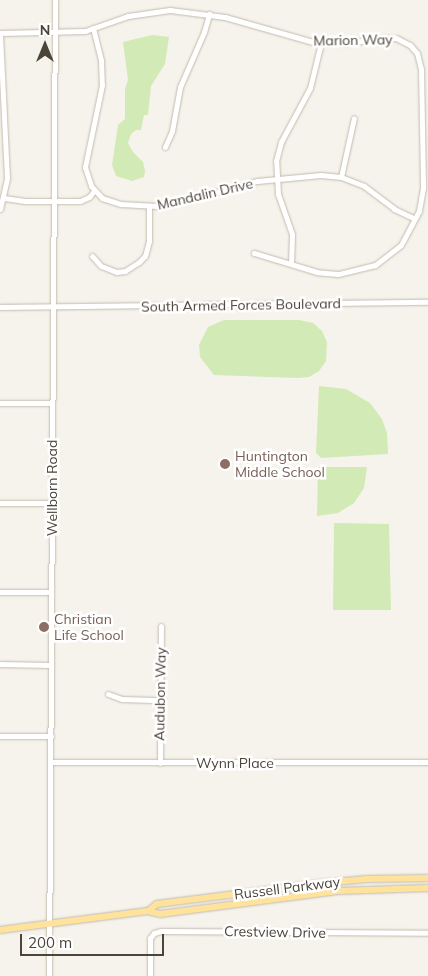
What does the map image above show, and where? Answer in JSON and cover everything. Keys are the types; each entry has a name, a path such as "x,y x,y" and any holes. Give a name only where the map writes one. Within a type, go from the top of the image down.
{"main road":[{"name":"Russell Parkway","path":"148,911 157,904 323,883 367,879 428,878"},
{"name":"Russell Parkway","path":"0,930 148,911 160,914 349,890 428,888"}],"street":[{"name":"Wellborn Road","path":"49,976 52,762 51,592 55,0"},
{"name":"Marion Way","path":"0,33 85,31 128,16 159,10 209,14 321,43 391,38 406,42 416,54 422,75 423,188 420,206 415,219 401,245 384,260 370,268 344,274 328,274 254,253"},
{"path":"165,147 172,132 180,87 204,32 209,14"},
{"path":"4,198 25,201 80,200 89,196 94,191 88,179 86,159 101,94 102,76 100,51 93,28"},
{"path":"0,33 1,87 7,155 7,178 0,209"},
{"path":"291,264 292,234 278,194 275,164 279,147 310,88 321,43"},
{"path":"341,177 354,118"},
{"path":"0,155 7,155"},
{"name":"Mandalin Drive","path":"94,191 102,198 114,203 149,206 175,203 247,184 276,179 312,175 341,177 364,186 394,209 415,219"},
{"path":"92,256 101,266 117,272 125,271 139,262 145,256 149,241 149,206"},
{"name":"South Armed Forces Boulevard","path":"0,307 428,302"},
{"path":"0,404 52,403"},
{"path":"0,503 52,503"},
{"path":"0,592 51,592"},
{"name":"Audubon Way","path":"160,763 161,626"},
{"path":"0,664 51,665"},
{"path":"108,694 122,699 160,700"},
{"path":"0,736 51,736"},
{"name":"Wynn Place","path":"52,762 428,762"},
{"name":"Crestview Drive","path":"150,976 150,938 154,933 161,931 428,933"}],"green space":[{"path":"152,35 169,37 165,64 151,86 148,115 144,115 141,130 136,130 131,134 128,143 133,152 143,162 145,171 144,177 132,181 116,176 112,165 118,125 125,119 125,89 128,80 123,42"},
{"path":"224,320 299,320 313,323 322,331 327,342 326,361 319,371 309,377 214,375 200,357 199,345 208,327"},
{"path":"319,386 346,389 370,403 382,419 387,433 388,454 321,458 316,453"},
{"path":"318,467 367,467 364,488 354,503 338,513 317,516"},
{"path":"334,523 389,524 391,610 333,610"}],"place":[{"name":"Huntington Middle School","path":"225,464"},
{"name":"Christian Life School","path":"44,627"}]}
